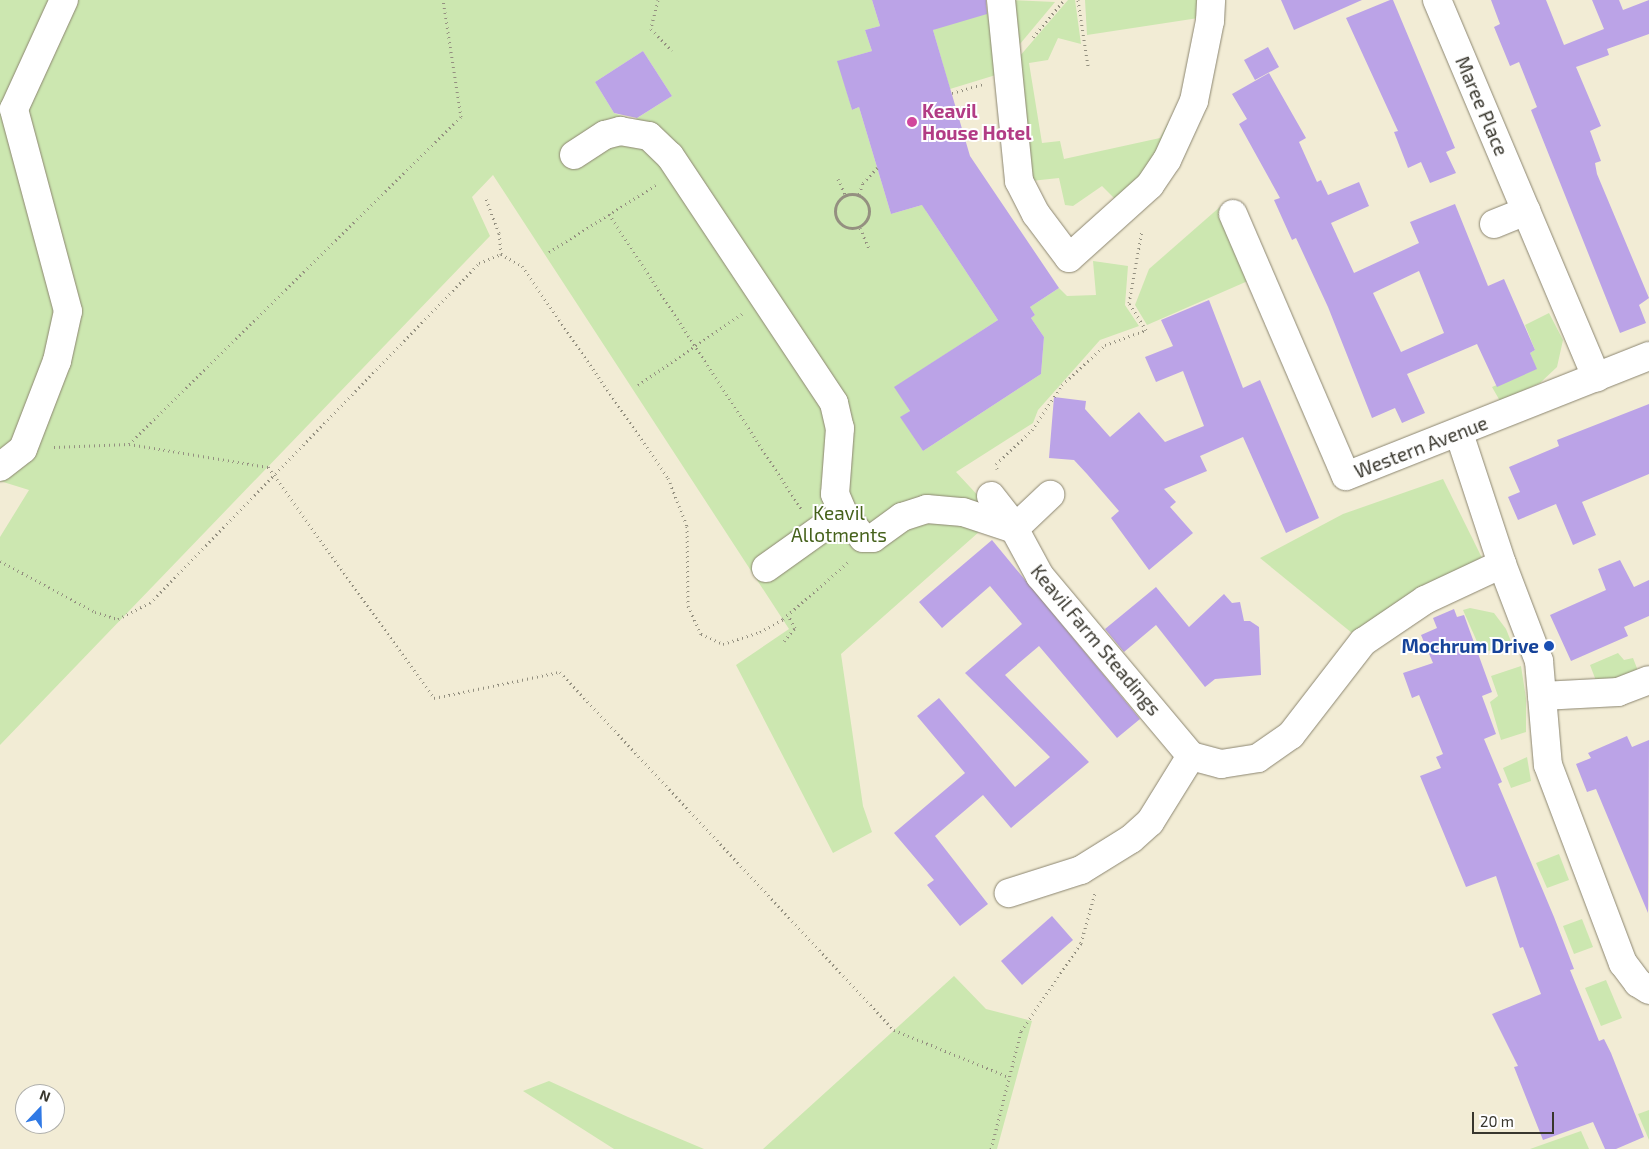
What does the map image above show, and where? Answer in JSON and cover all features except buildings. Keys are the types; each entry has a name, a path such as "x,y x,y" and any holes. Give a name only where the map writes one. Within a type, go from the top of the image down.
{"street":[{"path":"0,467 23,449 57,361 68,311 14,109 64,0"},
{"path":"1001,0 1019,181 1036,214 1069,258 1150,185 1167,160 1194,101 1210,21 1211,0"},
{"name":"Maree Place","path":"1437,0 1597,378"},
{"path":"574,155 605,135 620,131 636,132 661,146 679,170 837,410 840,428 834,486 843,513 859,534 868,539 902,517 927,508 963,512 1014,529 1050,495"},
{"path":"1494,224 1526,211"},
{"name":"Western Avenue","path":"1233,214 1346,476 1459,433 1649,356"},
{"path":"1459,433 1502,564 1539,661 1548,765 1623,963 1638,983 1649,990"},
{"name":"Keavil Farm Steadings","path":"991,496 1014,529 1040,576 1191,756"},
{"path":"766,568 843,513"},
{"path":"1009,893 1059,879 1106,856 1150,822 1191,756 1221,764 1236,764 1264,755 1291,735 1363,642 1425,600 1502,564"},
{"path":"1542,696 1618,692 1649,680"}],"path":[{"path":"129,444 461,117 443,0"},
{"path":"658,0 651,30 672,51"},
{"path":"1007,68 1064,0"},
{"path":"1078,0 1088,66"},
{"path":"859,194 863,183 877,168"},
{"path":"549,252 679,170"},
{"path":"838,179 845,194"},
{"path":"991,496 1000,479 996,464 1032,430 1062,385 1105,346 1146,330 1129,303 1150,185"},
{"path":"845,194 859,194 869,204 869,217 860,228 846,228 836,218 835,204 845,194"},
{"path":"485,197 498,233 501,254"},
{"path":"609,214 816,532"},
{"path":"860,228 870,250"},
{"path":"0,561 95,612 118,619 150,603 479,263 501,254"},
{"path":"501,254 522,266 668,478 687,526 688,606 701,634 723,644 760,632 788,615 859,552 868,539"},
{"path":"638,386 695,344 765,299"},
{"path":"23,449 129,444 268,467 434,698 560,672 894,1030 1009,1077"},
{"path":"784,641 795,628 788,615"},
{"path":"991,1149 1021,1031 1081,943 1106,856"}],"green space":[{"name":"Keavil Allotments","path":"0,0 872,0 880,26 865,30 872,51 838,61 852,110 859,107 891,214 929,203 926,211 998,320 895,387 910,411 901,417 923,451 1041,374 1044,337 1031,318 1035,315 1030,307 1059,288 1067,296 1096,295 1093,261 1128,266 1125,305 1139,326 1100,340 1038,410 1033,423 956,472 997,516 841,654 863,806 872,832 833,853 736,665 789,629 493,175 472,197 490,236 0,745 0,537 29,490 0,481","holes":["643,51 672,96 634,120 614,113 595,82"]},
{"path":"985,0 999,74 950,89 933,30"},
{"path":"1009,0 1055,2 1015,50"},
{"path":"1068,0 1075,0 1081,44 1058,38 1048,60 1029,63 1042,143 1060,141 1064,159 1160,138 1168,123 1172,126 1155,160 1118,202 1102,186 1073,206 1065,205 1059,178 1031,181 1019,57"},
{"path":"1085,0 1205,0 1205,17 1087,35"},
{"path":"1221,206 1257,277 1147,325 1135,305 1149,269"},
{"path":"1549,313 1563,340 1557,367 1540,383 1500,401 1492,387 1536,369 1530,353 1535,350 1525,325"},
{"path":"1443,479 1488,570 1363,642 1260,558 1343,514"},
{"path":"1470,608 1494,613 1506,629 1512,644 1482,653 1463,610"},
{"path":"1618,653 1624,660 1633,658 1640,676 1598,686 1590,665"},
{"path":"1521,666 1526,698 1526,732 1501,740 1490,702 1498,696 1491,676"},
{"path":"1527,757 1531,781 1511,788 1503,768"},
{"path":"1559,854 1569,880 1547,888 1536,863"},
{"path":"1582,919 1593,947 1574,954 1563,926"},
{"path":"954,976 986,1009 1032,1021 997,1149 763,1149"},
{"path":"1606,980 1622,1018 1601,1026 1585,988"},
{"path":"549,1081 704,1149 614,1149 523,1091"},
{"path":"1649,1110 1649,1140 1638,1114"},
{"path":"1581,1131 1589,1149 1530,1149"}],"place":[{"name":"Keavil House Hotel","path":"912,122"},
{"name":"Mochrum Drive","path":"1549,646"}]}
